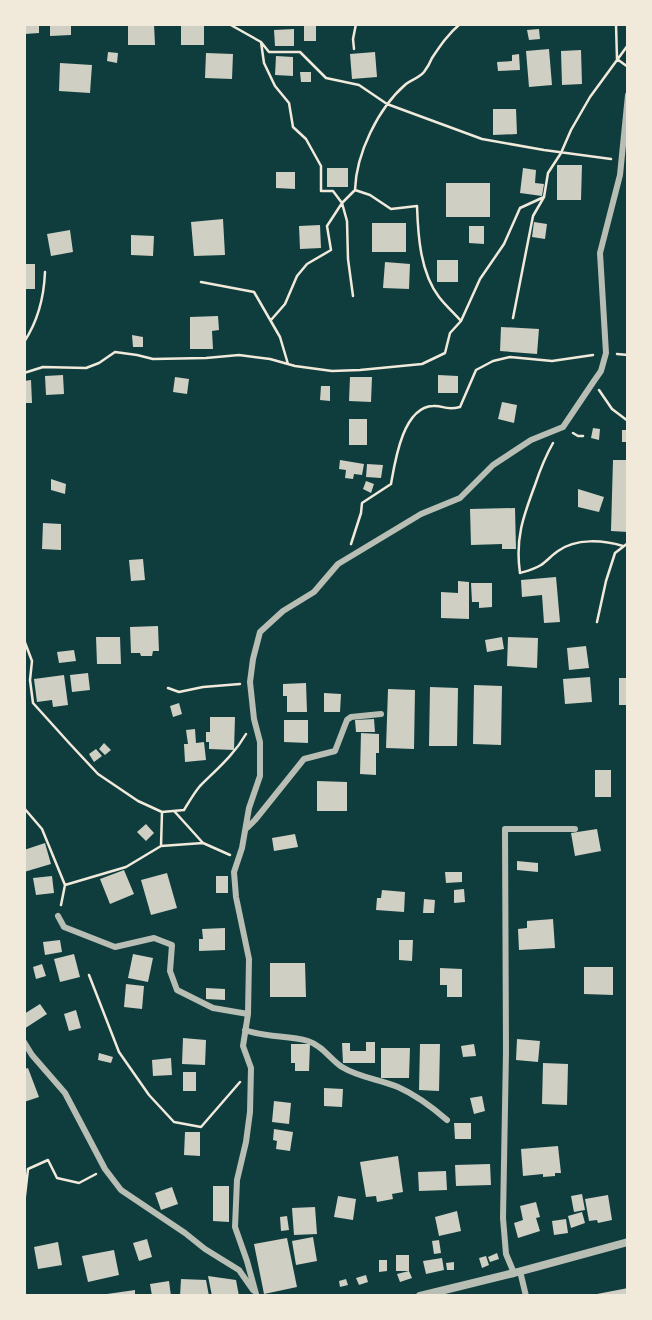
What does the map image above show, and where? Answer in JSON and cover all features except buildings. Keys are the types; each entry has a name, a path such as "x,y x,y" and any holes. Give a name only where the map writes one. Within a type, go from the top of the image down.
{"street":[{"path":"256,1295 235,1227 237,1180 250,1112 251,1068 243,1046 249,959 236,897 234,872 242,848 249,808 260,776 260,742 254,719 250,682 260,632 283,611 314,592 338,564 421,514 460,498 492,465 531,440 563,427 601,371 606,353 600,253 621,175 628,94"},
{"path":"245,829 256,820 304,760 335,751 347,720 351,717 381,714"},
{"path":"526,1296 517,1272 506,1254 503,1219 506,1052 505,829 575,829"},
{"path":"58,916 64,927 115,947 154,938 172,945 170,971 177,990 213,1008 247,1014"},
{"path":"245,1030 257,1035 307,1041 318,1045 341,1066 364,1078 397,1087 427,1103 447,1120"},
{"path":"24,1042 65,1093 105,1169 121,1190 186,1233 205,1250 239,1270 256,1295"},
{"path":"420,1296 628,1242"}],"path":[{"path":"229,24 261,42 270,52 300,52 326,78 359,85 387,104 482,139 561,153 622,160"},
{"path":"354,49 356,24"},
{"path":"271,320 285,304 297,276 307,264 331,250 327,226 342,203 355,190 359,158 387,104 406,84 425,71 450,32 460,24"},
{"path":"616,24 617,59"},
{"path":"261,42 264,63 275,86 289,103 293,127 306,139 321,166 321,191 333,191 342,203 347,221 353,296"},
{"path":"513,318 533,216 544,197 548,173 590,97 628,44"},
{"path":"617,59 628,67"},
{"path":"355,190 370,195 391,209 417,206 418,237 428,278 439,296 461,321"},
{"path":"24,373 43,367 86,369 115,352 153,359 239,355 332,371 422,363 445,353 450,333 461,321 480,279 504,244 520,208 544,197"},
{"path":"24,342 41,305 45,272"},
{"path":"201,282 254,292 280,337 288,364"},
{"path":"349,557 362,513 362,503 391,484 403,433 416,412 432,405 450,410 460,407 476,370 493,361 510,357 552,361 606,353"},
{"path":"594,381 612,409 628,421"},
{"path":"563,427 544,457 522,521 518,556 520,573 540,566 560,549 579,542 625,544"},
{"path":"597,622 615,553 625,544"},
{"path":"24,640 32,661 30,680 33,703 98,774 138,801 162,813 184,810 198,788 239,747 254,719"},
{"path":"168,688 179,692 250,682"},
{"path":"24,691 31,689"},
{"path":"24,808 43,829 65,885 58,916"},
{"path":"174,811 204,843 239,858"},
{"path":"161,846 162,813"},
{"path":"65,885 126,867 161,846 204,843"},
{"path":"89,975 119,1052 149,1095 174,1122 201,1127 251,1068"},
{"path":"24,1204 28,1169 48,1160 57,1178 79,1183 105,1169"}]}
